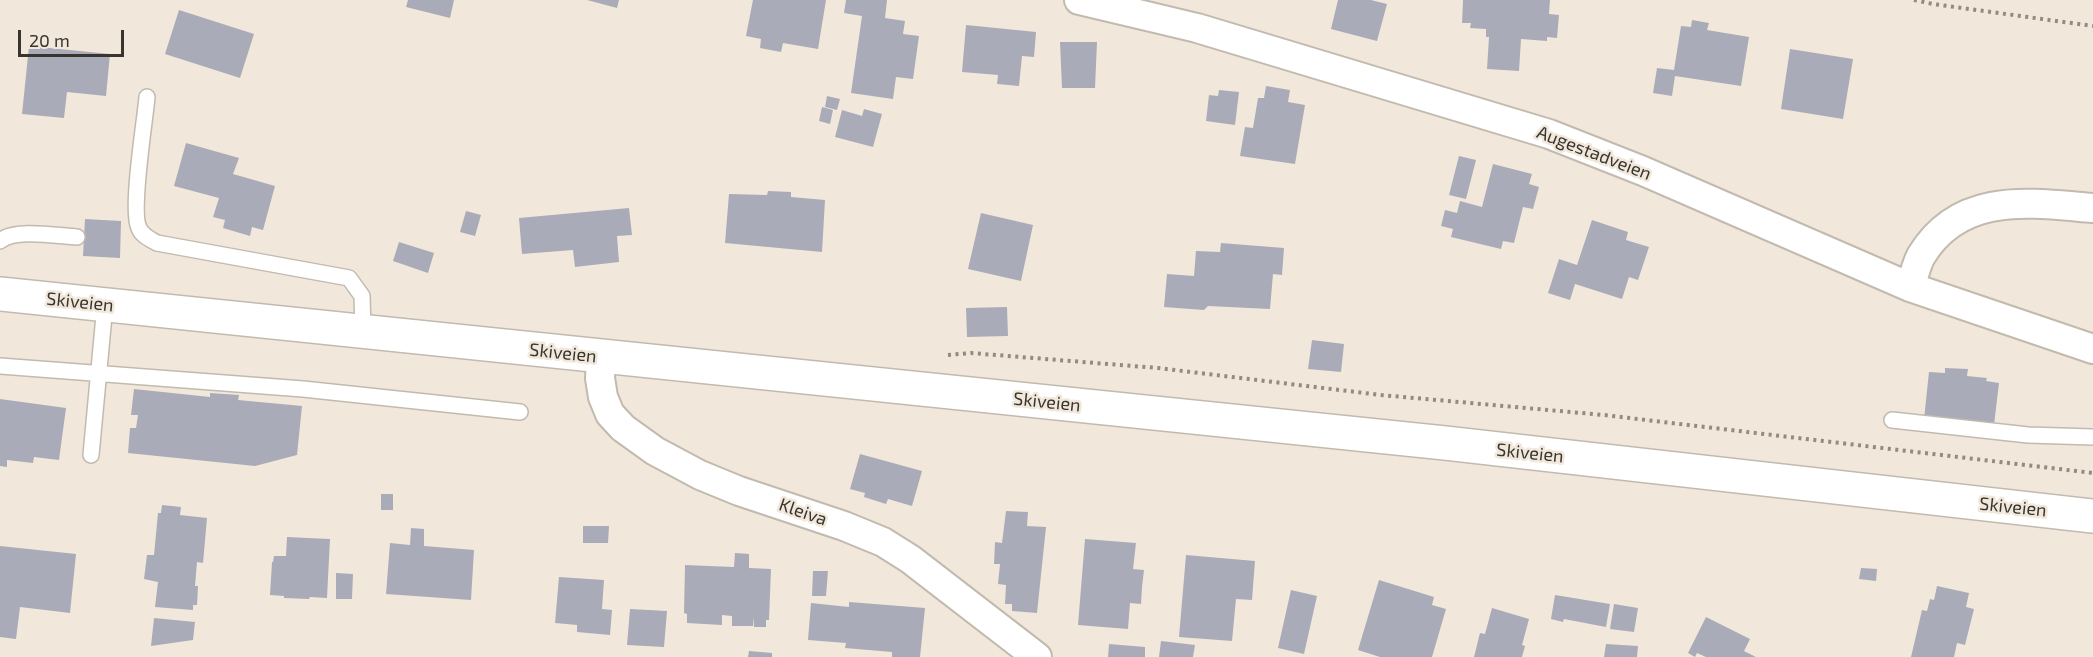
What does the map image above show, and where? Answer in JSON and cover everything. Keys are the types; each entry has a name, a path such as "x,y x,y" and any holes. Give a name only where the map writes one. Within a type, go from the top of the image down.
{"main road":[{"name":"Skiveien","path":"0,294 1445,443 2093,516"}],"street":[{"name":"Augestadveien","path":"1079,0 1197,28 1549,134 1643,171 1910,287 2093,349"},
{"path":"1910,287 1920,258 1934,239 1951,224 1973,212 2009,203 2093,208"},
{"name":"Kleiva","path":"601,357 600,378 603,396 610,414 623,428 655,451 700,475 739,491 844,526 883,542 910,559 1037,657"}],"lane":[{"path":"147,97 137,194 138,228 146,237 157,243 349,278 362,296 363,331"},
{"path":"0,241 16,234 77,237"},
{"path":"91,456 105,304"},
{"path":"0,366 303,389 520,412"},
{"path":"1892,420 2028,435 2093,437"}],"path":[{"path":"1914,0 2093,26"}],"building":[{"path":"408,0 454,0 450,18 406,7"},
{"path":"587,0 619,0 617,8"},
{"path":"753,0 826,0 818,49 783,43 781,52 760,48 761,39 746,36"},
{"path":"846,0 887,0 885,18 905,21 903,34 919,36 913,79 896,77 893,99 851,93 862,16 844,13"},
{"path":"1338,0 1371,0 1387,4 1377,41 1331,29"},
{"path":"1463,0 1550,0 1549,14 1559,15 1557,38 1547,37 1547,41 1521,39 1519,71 1487,69 1489,37 1486,37 1486,29 1470,28 1471,23 1462,23"},
{"path":"179,10 254,34 240,78 165,54"},
{"path":"1692,20 1709,23 1707,30 1749,37 1741,86 1675,76 1672,96 1653,93 1657,68 1674,70 1681,26 1691,27"},
{"path":"966,25 1036,32 1034,57 1022,56 1019,86 997,84 998,75 962,72"},
{"path":"1060,42 1097,42 1095,88 1062,88"},
{"path":"29,46 110,54 106,96 67,92 64,118 22,114"},
{"path":"1790,49 1853,59 1843,119 1781,109"},
{"path":"1266,86 1290,90 1288,102 1305,105 1295,164 1240,156 1245,127 1253,128 1258,98 1264,98"},
{"path":"1219,90 1239,92 1235,125 1206,121 1209,95 1218,96"},
{"path":"827,96 840,99 837,110 825,107"},
{"path":"822,107 833,110 830,124 819,121"},
{"path":"864,109 882,114 873,147 835,137 842,110 862,116"},
{"path":"186,143 239,158 233,174 275,186 263,230 252,227 250,236 223,228 225,220 213,217 219,198 174,186"},
{"path":"1459,156 1476,160 1466,199 1449,195"},
{"path":"1493,164 1532,174 1529,184 1539,187 1533,209 1523,207 1514,243 1503,241 1501,249 1451,237 1453,229 1441,226 1445,210 1457,213 1460,201 1482,207"},
{"path":"768,191 791,192 791,197 825,200 822,252 725,243 729,194 767,195"},
{"path":"629,208 632,235 617,236 619,262 575,267 573,250 522,254 519,218"},
{"path":"466,211 481,215 475,236 460,232"},
{"path":"981,213 1033,225 1021,281 968,269"},
{"path":"85,219 121,221 120,258 83,256"},
{"path":"1592,220 1628,232 1626,240 1649,247 1638,280 1629,277 1622,299 1575,284 1570,300 1548,293 1559,259 1577,265"},
{"path":"399,242 434,253 428,273 393,261"},
{"path":"1221,243 1284,248 1282,275 1273,274 1270,309 1208,306 1204,310 1164,307 1167,274 1194,276 1196,251 1220,252"},
{"path":"1007,307 1008,336 967,337 966,308"},
{"path":"1312,340 1344,344 1341,372 1308,369"},
{"path":"1945,368 1968,369 1967,376 1987,378 1986,381 1999,383 1994,425 1924,419 1929,372 1945,373"},
{"path":"134,389 210,397 210,393 239,395 238,400 302,406 297,455 255,466 128,453 130,428 136,428 138,415 131,415"},
{"path":"0,399 66,408 59,460 34,457 33,463 7,460 7,467 0,466"},
{"path":"860,454 922,471 912,506 888,499 886,504 864,497 865,493 850,489"},
{"path":"381,494 393,494 393,510 381,510"},
{"path":"162,505 181,507 180,515 207,518 203,563 197,562 195,586 198,586 197,605 193,605 193,610 155,607 158,582 144,579 147,555 154,555 158,513 161,513"},
{"path":"1006,511 1028,512 1027,526 1046,527 1037,613 1012,611 1012,604 1005,604 1006,585 998,584 1000,564 994,564 995,542 1002,543"},
{"path":"583,526 609,526 608,543 583,543"},
{"path":"411,528 424,529 424,546 474,550 471,600 386,594 390,543 410,545"},
{"path":"287,537 330,539 327,598 284,598 284,596 270,595 272,562 274,556 286,556"},
{"path":"1085,539 1136,543 1133,569 1144,570 1141,604 1130,603 1128,629 1078,625"},
{"path":"0,546 76,554 70,613 20,607 16,639 0,637"},
{"path":"735,553 749,554 749,568 771,569 769,620 766,620 766,627 754,627 754,617 753,626 732,626 732,616 722,615 722,625 687,623 687,614 684,613 685,565 734,567"},
{"path":"1186,555 1255,561 1252,600 1236,599 1232,641 1179,637"},
{"path":"1861,568 1877,569 1876,581 1859,579"},
{"path":"813,571 828,571 826,596 812,596"},
{"path":"336,573 353,574 352,599 336,599"},
{"path":"559,577 604,580 602,609 612,610 610,635 577,632 577,625 555,623"},
{"path":"1379,580 1434,597 1432,605 1446,609 1432,657 1380,657 1358,650"},
{"path":"1937,586 1969,593 1966,607 1974,609 1965,645 1957,643 1954,657 1911,657 1922,610 1927,611 1930,599 1934,600"},
{"path":"1291,590 1317,596 1304,654 1278,648"},
{"path":"1555,595 1610,604 1606,627 1564,619 1563,622 1551,619"},
{"path":"849,602 925,608 920,657 892,657 892,652 845,648 846,643 808,640 811,603 849,607"},
{"path":"1614,604 1638,608 1634,632 1610,629"},
{"path":"1492,608 1529,619 1522,645 1525,646 1522,657 1474,657 1480,633 1485,634"},
{"path":"630,609 667,611 664,647 627,645"},
{"path":"1706,617 1750,639 1744,651 1756,657 1706,657 1697,653 1695,657 1688,653"},
{"path":"154,618 195,622 193,640 151,646"},
{"path":"1161,641 1195,645 1193,657 1159,657"},
{"path":"1109,644 1145,647 1145,657 1108,657"},
{"path":"1606,644 1638,646 1637,657 1604,657"},
{"path":"749,651 772,653 772,657 748,657"}]}
